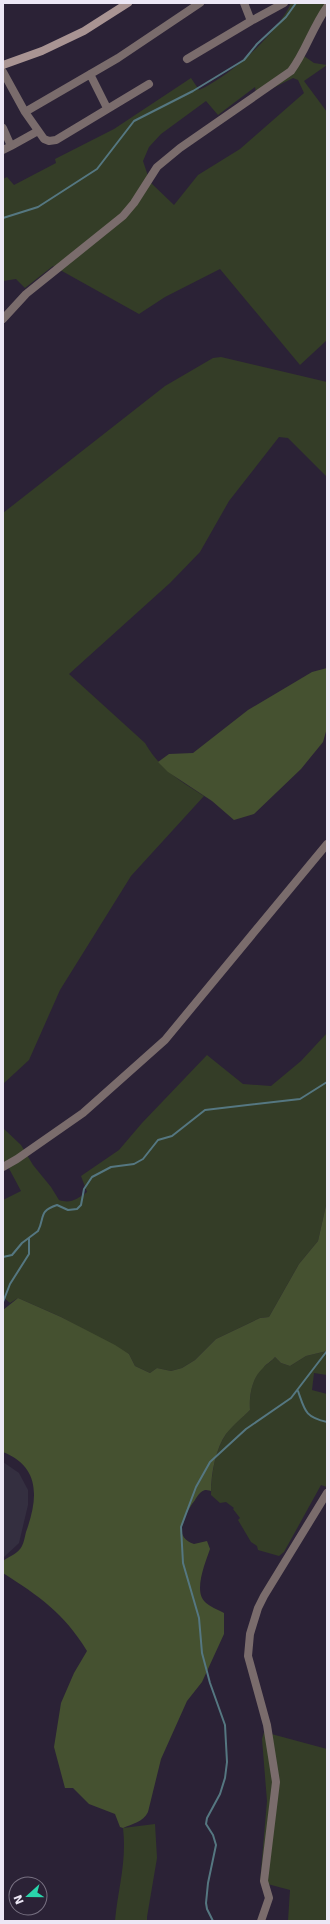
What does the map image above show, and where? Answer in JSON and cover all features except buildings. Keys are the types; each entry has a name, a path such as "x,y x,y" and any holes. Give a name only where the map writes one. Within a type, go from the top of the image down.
{"street":[{"path":"3,65 42,51 70,38 128,3"},
{"path":"25,112 118,58 200,3"},
{"path":"244,3 252,21"},
{"path":"187,59 284,3"},
{"path":"3,319 26,294 123,216 157,167 180,148 219,123 256,95 280,80 291,70 300,59 314,26 327,7"},
{"path":"3,72 25,112 44,139 49,141 56,140 149,84"},
{"path":"90,74 107,108"},
{"path":"3,128 11,146"},
{"path":"3,150 38,131"},
{"path":"3,1167 17,1159 83,1113 165,1040 327,844"},
{"path":"261,1921 269,1898 264,1881 276,1782 267,1725 251,1670 249,1645 258,1608 264,1596 327,1494"}],"shaded area":[{"path":"3,1462 19,1473 28,1490 28,1505 19,1543 3,1558"}],"green space":[{"path":"291,3 327,3 314,21 308,34 304,48 304,56 314,63 327,65 304,81 327,112 327,340 300,365 220,269 165,297 139,314 53,266 25,288 16,279 3,281 3,179 7,177 14,185 56,163 55,159 114,129 191,78 199,90 211,84 238,65 251,53 285,15","holes":["293,78 298,80 304,93 240,149 198,175 174,205 150,182 143,161 149,147 161,134 206,101 218,115 255,87 256,92 265,92"]},
{"path":"221,357 327,382 327,477 288,438 279,437 229,501 200,552 170,583 69,674 145,743 163,767 204,796 131,876 60,990 29,1060 3,1084 3,513 165,386 213,358"},
{"path":"327,668 327,728 323,742 301,769 254,814 234,820 212,801 168,772 158,762 169,754 193,753 248,710 312,672"},
{"path":"327,1033 327,1201 318,1241 299,1264 269,1317 260,1318 216,1339 195,1360 182,1368 171,1371 157,1368 150,1373 135,1366 129,1354 61,1317 18,1298 10,1303 3,1297 3,1200 21,1191 5,1161 3,1162 3,1128 21,1145 33,1165 51,1187 59,1200 74,1200 87,1192 81,1176 119,1150 142,1123 207,1055 243,1084 271,1086 301,1061"},
{"path":"327,1201 327,1351 306,1356 290,1366 281,1363 275,1357 259,1372 252,1387 250,1410 226,1434 219,1446 213,1469 211,1491 205,1490 199,1494 183,1520 182,1531 183,1536 187,1541 194,1544 207,1541 210,1549 203,1568 200,1591 205,1602 224,1613 224,1634 202,1682 187,1701 161,1759 148,1812 143,1818 134,1824 123,1828 120,1827 115,1814 89,1804 73,1788 65,1788 54,1747 61,1703 74,1673 87,1651 69,1626 50,1606 3,1573 3,1561 16,1553 23,1544 33,1508 34,1496 30,1475 24,1466 15,1458 3,1452 3,1310 18,1298 61,1317 115,1345 129,1354 135,1366 150,1373 157,1368 171,1371 182,1368 195,1360 216,1339 260,1318 269,1317 299,1264 318,1241"},
{"path":"327,1351 327,1375 314,1373 312,1390 327,1394 327,1487 321,1485 284,1552 279,1556 258,1550 257,1546 251,1542 238,1520 240,1518 233,1509 234,1508 226,1502 220,1503 211,1495 216,1455 222,1440 228,1431 250,1410 252,1387 256,1376 263,1367 275,1357 281,1363 290,1366 306,1356"},
{"path":"264,1732 327,1749 327,1921 288,1921 290,1890 260,1882 267,1801 262,1739"},
{"path":"155,1824 157,1858 147,1921 115,1921 123,1864 123,1828"}],"waterway":[{"path":"3,218 38,207 97,169 134,121 193,91 244,60 257,44 286,17 296,3"},
{"path":"3,1257 12,1255 22,1243 38,1231 44,1212 51,1207 57,1205 68,1210 77,1209 81,1205 84,1189 92,1177 111,1167 134,1164 143,1159 158,1140 172,1136 205,1110 300,1099 327,1082"},
{"path":"3,1302 10,1284 29,1254 29,1238"},
{"path":"213,1921 207,1909 206,1903 208,1883 216,1845 213,1835 206,1824 207,1818 220,1794 225,1778 227,1762 225,1725 210,1683 202,1653 199,1618 183,1563 181,1527 196,1487 210,1462 246,1429 291,1398 327,1351"},
{"path":"298,1391 302,1404 307,1412 314,1418 327,1422"}]}
